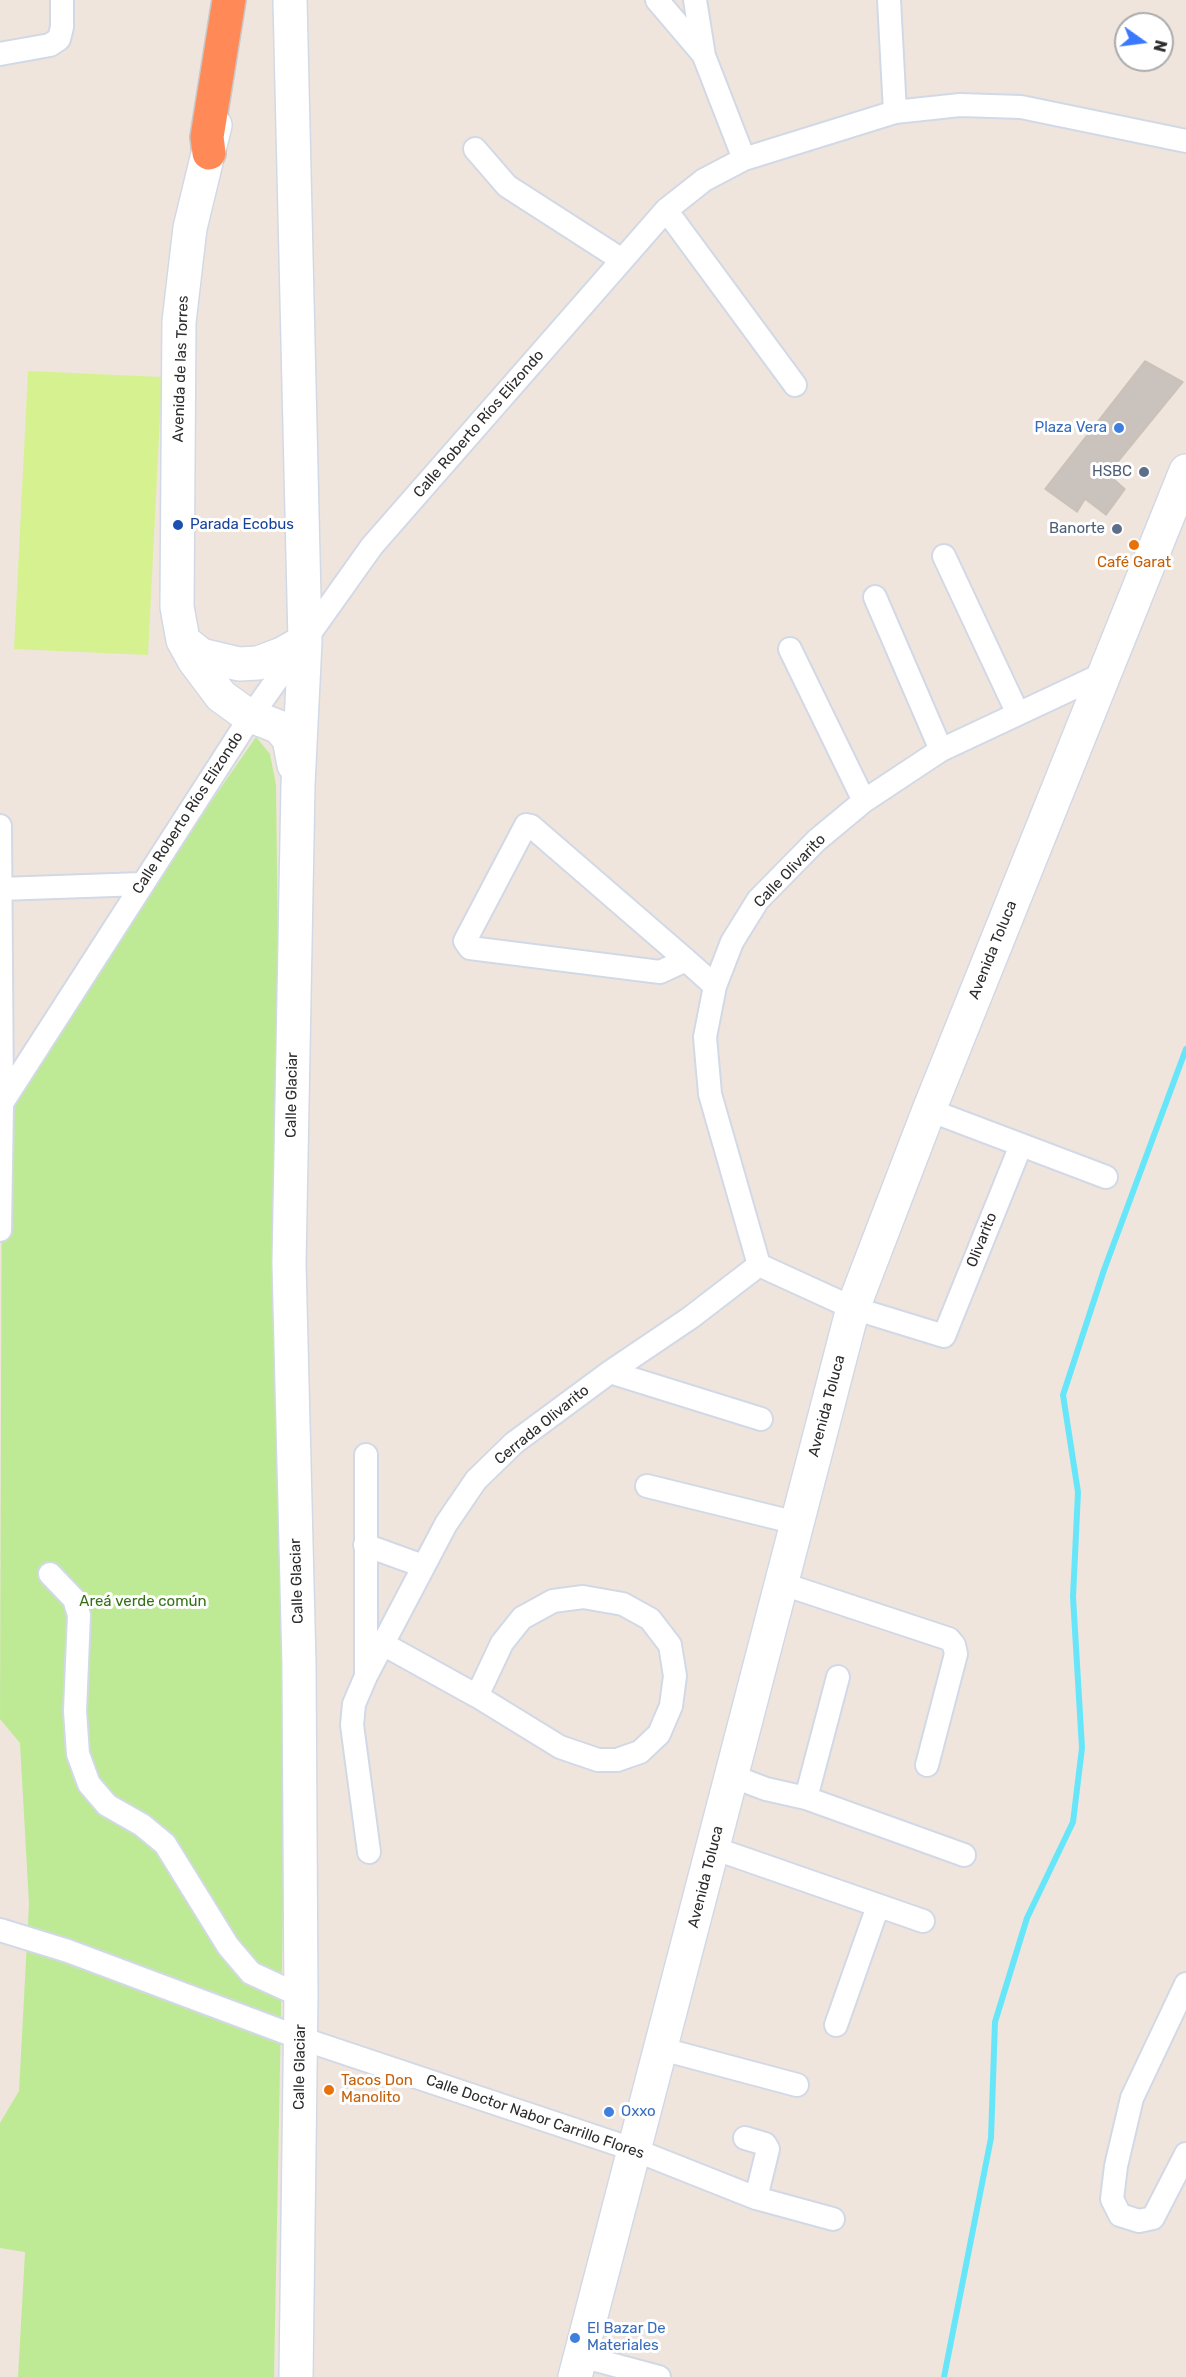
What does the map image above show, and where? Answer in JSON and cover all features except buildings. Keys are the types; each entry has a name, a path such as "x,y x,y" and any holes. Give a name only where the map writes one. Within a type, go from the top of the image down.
{"highway":[{"path":"209,153 207,137 228,0"}],"street":[{"path":"0,54 51,45 59,39 62,27 62,0"},
{"name":"Avenida de las Torres","path":"239,0 234,37 190,228 179,322 177,607 183,640 221,696 251,716"},
{"path":"183,640 201,655 239,664 258,663 282,654 306,641 290,0"},
{"path":"657,0 704,56"},
{"path":"695,0 704,56 744,159"},
{"path":"889,0 895,112"},
{"name":"Calle Roberto Ríos Elizondo","path":"1,1103 251,716 372,546 666,210 704,180 744,159 895,112 960,105 1022,106 1186,141"},
{"path":"475,149 507,186 622,260"},
{"path":"666,210 795,385"},
{"name":"Avenida Toluca","path":"578,2367 853,1308 929,1110 1186,471"},
{"path":"944,556 1018,714"},
{"path":"874,597 941,750"},
{"name":"Calle Glaciar","path":"296,2377 301,1996 299,1664 289,1263 298,785 306,641"},
{"path":"790,649 864,801"},
{"name":"Calle Olivarito","path":"759,1265 710,1094 705,1036 715,986 732,942 758,900 817,840 864,801 941,750 1103,674"},
{"name":"Calle Glaciar","path":"251,716 279,727 289,739 298,785"},
{"path":"686,960 660,972 470,948 465,941 526,825 531,826 686,960 715,986"},
{"path":"0,826 0,1230"},
{"path":"1,889 142,884"},
{"path":"929,1110 1106,1177"},
{"name":"Olivarito","path":"853,1308 944,1336 1021,1145"},
{"path":"759,1265 853,1308"},
{"name":"Cerrada Olivarito","path":"369,1852 352,1725 354,1704 366,1676 446,1524 476,1480 514,1443 610,1372 690,1318 759,1265"},
{"path":"610,1372 760,1419"},
{"path":"366,1455 366,1676"},
{"path":"647,1486 796,1523"},
{"path":"365,1545 423,1566"},
{"path":"50,1574 74,1599 79,1615 75,1711 78,1754 89,1784 106,1805 142,1825 165,1844 228,1946 251,1973 301,1996"},
{"path":"780,1583 949,1639 954,1645 956,1653 927,1765"},
{"path":"383,1644 477,1696 560,1747 598,1760 617,1760 640,1752 659,1734 671,1706 675,1676 670,1645 650,1619 623,1604 583,1596 553,1601 522,1618 502,1643 477,1696"},
{"path":"806,1798 838,1677"},
{"path":"732,1776 766,1789 806,1798 964,1855"},
{"path":"713,1848 923,1921"},
{"path":"836,2025 878,1906"},
{"name":"Calle Doctor Nabor Carrillo Flores","path":"0,1930 68,1951 300,2038 635,2150 756,2198 832,2219"},
{"path":"1186,1984 1132,2098 1116,2166 1112,2199 1120,2216 1139,2221 1153,2218 1186,2154"},
{"path":"662,2049 798,2085"},
{"path":"745,2139 765,2144 768,2149 756,2198"},
{"path":"578,2367 659,2377"}],"green space":[{"path":"28,371 162,377 148,655 14,649"},
{"name":"Areá verde común","path":"256,737 270,754 276,785 287,1704 274,2377 18,2377 25,2252 0,2248 0,2123 19,2091 29,1904 20,1743 0,1719 2,1103"}],"waterway":[{"path":"944,2377 991,2138 995,2022 1027,1918 1073,1822 1082,1748 1073,1597 1078,1492 1063,1395 1104,1270 1186,1049"}],"place":[{"name":"Plaza Vera","path":"1119,428"},
{"name":"HSBC","path":"1144,472"},
{"name":"Parada Ecobus","path":"178,525"},
{"name":"Banorte","path":"1117,529"},
{"name":"Café Garat","path":"1134,545"},
{"name":"Tacos Don Manolito","path":"329,2090"},
{"name":"Oxxo","path":"609,2112"},
{"name":"El Bazar De Materiales","path":"575,2338"}]}
